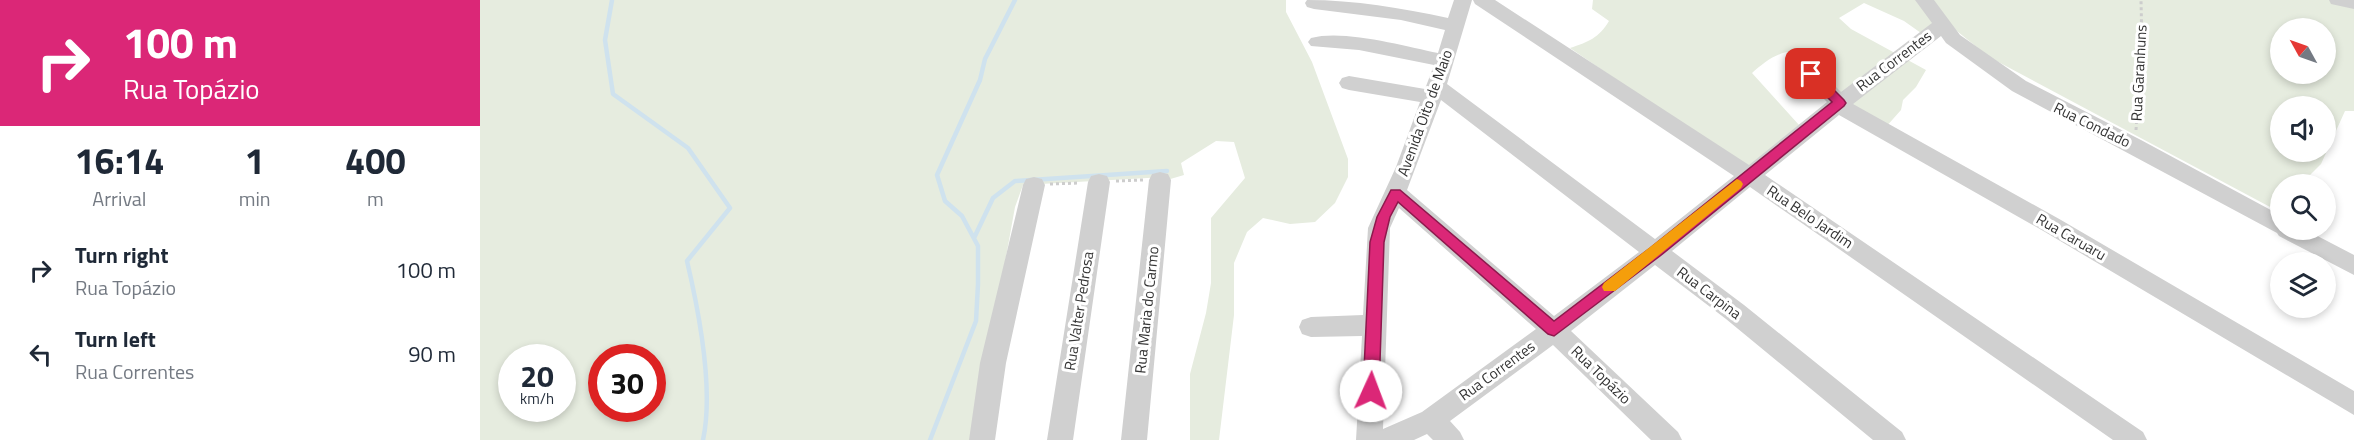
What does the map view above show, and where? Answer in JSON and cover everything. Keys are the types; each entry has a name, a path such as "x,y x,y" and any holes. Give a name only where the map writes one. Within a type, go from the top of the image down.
{"street":[{"name":"Avenida Oito de Maio","path":"1369,440 1378,235 1445,61 1463,0"},
{"name":"Rua Belo Jardim","path":"1482,0 1748,175 2134,440"},
{"name":"Rua Condado","path":"1924,0 1953,39 2019,86 2134,145 2270,220"},
{"path":"2338,0 2354,3"},
{"path":"1314,3 1404,7 1455,26"},
{"name":"Rua Correntes","path":"1385,440 1431,420 1554,330 1655,252 1748,175 1942,25"},
{"path":"1318,42 1359,44 1445,61"},
{"name":"Rua Caruaru","path":"1797,59 1847,110 2053,226 2354,404"},
{"path":"1349,83 1434,91"},
{"name":"Rua Carpina","path":"1434,91 1735,312 1893,440"},
{"name":"Rua Maria do Carmo","path":"1134,440 1160,180"},
{"name":"Rua Valter Pedrosa","path":"1060,440 1099,182"},
{"path":"982,440 993,363 1034,185"},
{"name":"Rua Topázio","path":"1396,193 1554,330 1669,440"},
{"path":"2306,240 2354,266"},
{"path":"1311,327 1374,325"},
{"path":"1431,420 1451,440"}],"path":[{"name":"Rua Garanhuns","path":"2134,145 2142,47 2141,0"}],"shaded area":[{"path":"480,0 1286,0 1286,12 1312,62 1348,159 1348,177 1335,203 1315,222 1290,224 1263,218 1247,232 1234,263 1234,315 1219,440 1190,440 1190,374 1206,313 1211,283 1211,218 1245,178 1234,142 1216,141 1181,163 1184,175 1167,180 1165,177 1023,185 1015,207 973,440 480,440"},
{"path":"1593,0 1916,0 1934,23 1921,33 1904,21 1864,3 1839,18 1851,29 1926,70 1916,87 1903,100 1901,110 1885,128 1849,107 1804,55 1797,52 1783,53 1763,64 1752,73 1799,125 1746,168 1570,48 1592,39 1609,21 1592,9"},
{"path":"1929,0 2346,0 2354,7 2354,111 2345,111 2336,131 2336,96 2270,96 2270,162 2322,162 2311,174 2270,174 2270,207 1989,57 1947,23"}],"waterway":[{"path":"612,0 605,40 613,94 688,148 730,208 687,261 704,350 707,398 703,440"},
{"path":"930,440 976,321 978,284 978,246 962,216 945,201 937,175 980,80 985,59 1015,0"},
{"path":"974,238 993,198 1015,181 1167,171"}],"slow traffic":[{"path":"1609,287 1737,184"}],"route":[{"path":"1371,391 1377,242 1379,228 1396,193 1554,330 1840,103 1811,74"}]}
